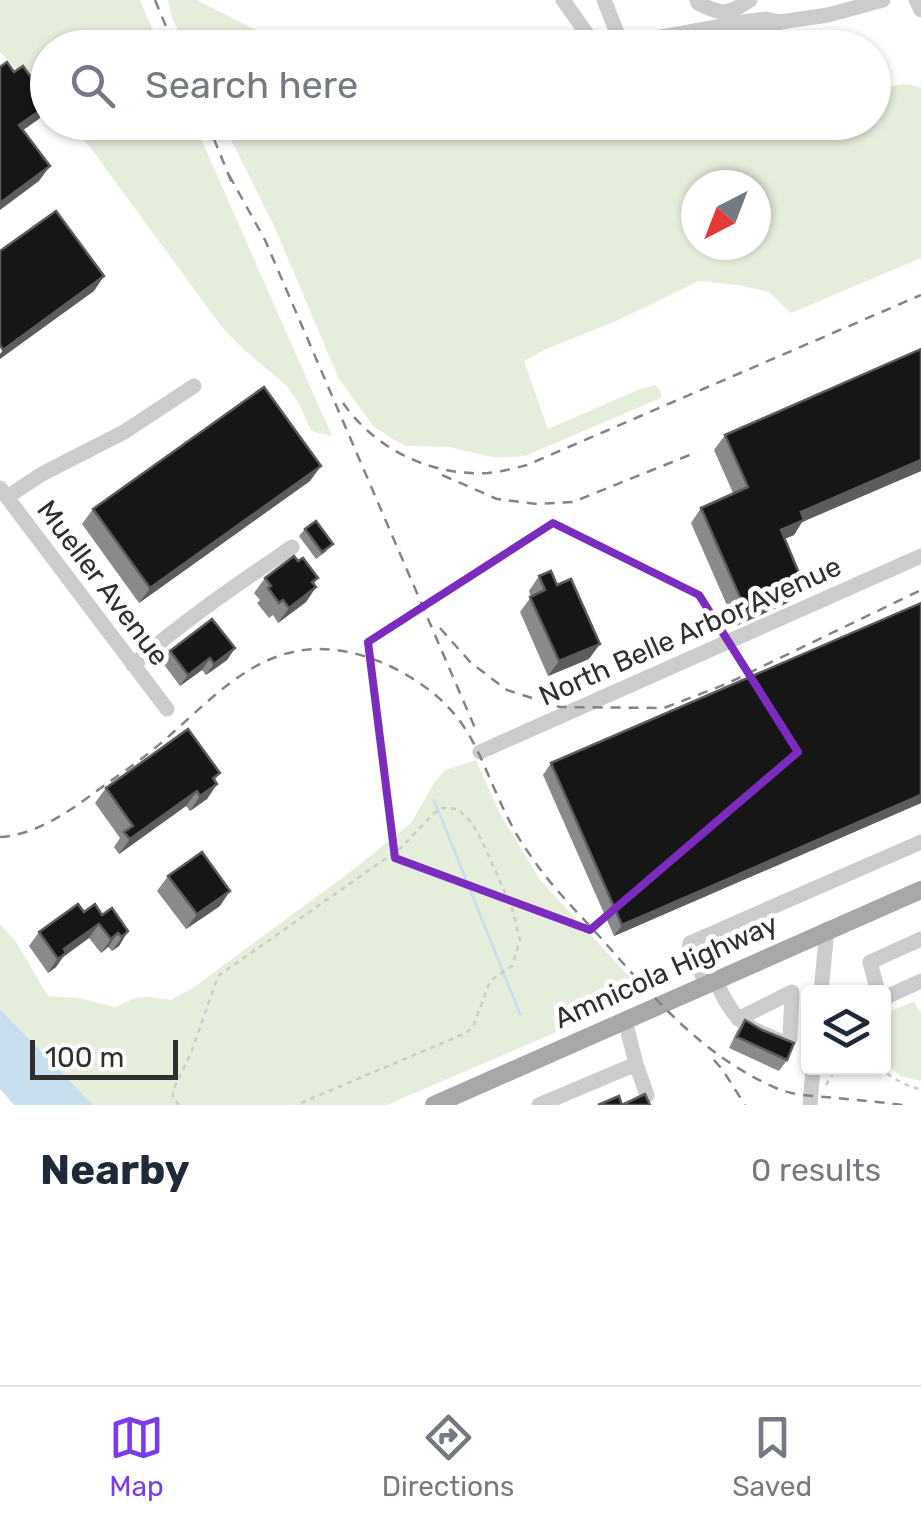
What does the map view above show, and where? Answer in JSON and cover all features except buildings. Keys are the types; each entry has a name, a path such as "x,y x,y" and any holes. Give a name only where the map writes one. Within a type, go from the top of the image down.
{"main road":[{"name":"Amnicola Highway","path":"434,1105 921,890"}],"street":[{"path":"563,0 584,30"},
{"path":"697,0 715,12 733,11 750,0"},
{"path":"769,30 780,22 825,8 883,0"},
{"path":"916,0 921,10"},
{"path":"606,1 616,30"},
{"path":"701,30 766,18 780,22"},
{"path":"3,493 124,432 194,386"},
{"name":"Mueller Avenue","path":"3,493 167,708"},
{"path":"133,665 242,579 292,547"},
{"name":"North Belle Arbor Avenue","path":"480,752 921,556"},
{"path":"738,1019 710,982 690,943 921,842"},
{"path":"822,985 827,929"},
{"path":"876,985 870,962 921,938"},
{"path":"891,995 921,981"},
{"path":"624,1020 648,1095"},
{"path":"539,1105 636,1064"},
{"path":"810,1105 812,1075"}],"path":[{"path":"180,1105 173,1090 191,1053 218,976 402,846 441,808 458,809 472,823 512,908 520,940 512,966 490,980 473,1027 466,1033 296,1105"},
{"path":"825,1086 832,1075"},
{"path":"889,1075 921,1089"}],"highlighted area":[{"path":"553,523 699,595 798,752 590,930 395,858 368,642"}],"green space":[{"path":"0,0 140,0 153,30 30,30 30,84 0,52"},
{"path":"168,0 197,0 256,30 178,30"},
{"path":"891,86 921,87 921,258 791,313 769,292 699,281 524,361 548,429 640,389 655,385 661,398 525,456 497,458 449,447 406,446 374,427 339,379 274,226 231,140 891,140"},
{"path":"83,140 201,140 332,436 311,431 287,386 221,326"},
{"path":"476,760 499,812 540,880 645,994 387,1105 93,1105 0,1009 0,924 16,942 48,996 79,998 115,1007 136,998 171,1000 354,869 411,823 445,770"},
{"path":"914,1001 921,1010 921,1081 901,1076 891,1068 891,1011"}],"water":[{"path":"0,1009 93,1105 14,1105 0,1089"}],"waterway":[{"path":"434,800 520,1014"}],"railway":[{"path":"155,0 168,30"},
{"path":"214,140 234,188"},
{"path":"229,175 265,240 475,728"},
{"path":"343,403 372,434 407,457 446,470 503,471 527,465 921,295"},
{"path":"442,475 497,499 537,504 573,502 697,452"},
{"path":"440,628 471,663 507,690 560,707 664,708 726,684 921,590"},
{"path":"0,837 38,827 73,808 148,754 210,699 271,659 319,649 363,656 405,674 447,706 472,740 514,830 540,869 639,981 702,1042 749,1075 783,1091 903,1105"},
{"path":"714,1060 745,1105"}]}
